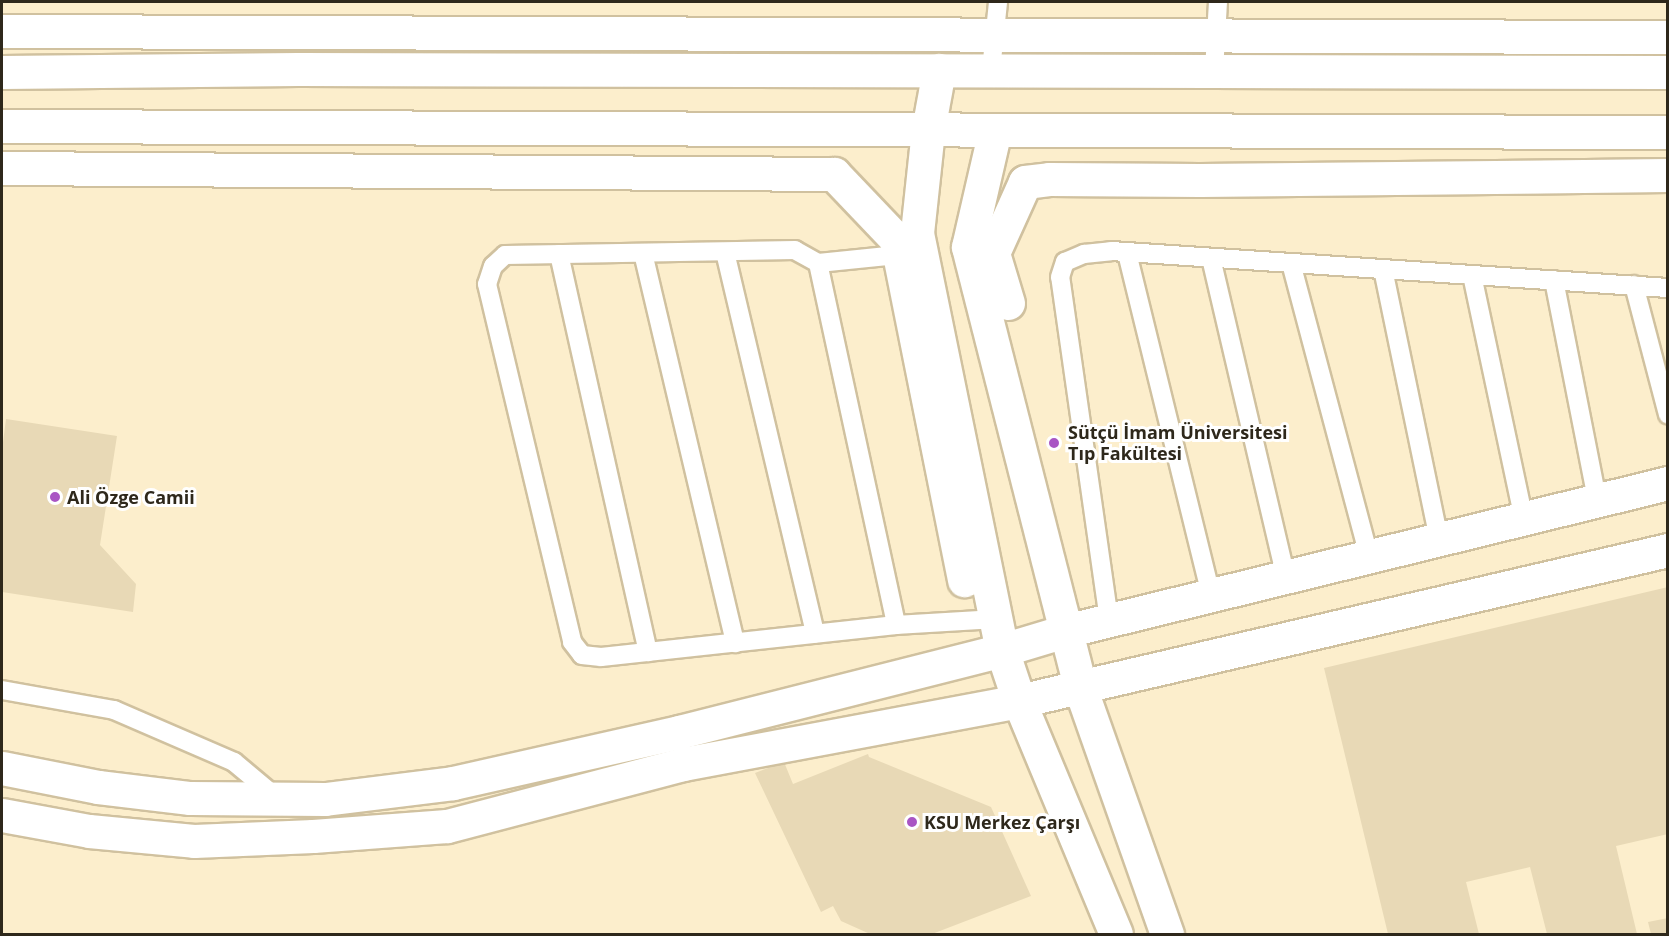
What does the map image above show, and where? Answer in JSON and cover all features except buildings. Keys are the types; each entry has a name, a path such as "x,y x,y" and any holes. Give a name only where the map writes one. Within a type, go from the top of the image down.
{"street":[{"path":"2,31 1668,37"},
{"path":"2,72 286,69 1668,72"},
{"path":"939,70 928,130 917,232 910,253 964,580"},
{"path":"2,126 1668,132"},
{"path":"995,130 968,248 1080,687 1167,934"},
{"path":"2,168 834,174 910,253 999,634 1019,701 1116,934"},
{"path":"1008,303 993,253 1025,182 1049,179 1200,180 1668,175"},
{"path":"2,768 98,787 190,798 325,799 453,783 679,732 999,634 1065,631 1668,483"},
{"path":"2,814 89,831 194,841 313,836 447,826 683,764 1019,701 1668,550"}],"lane":[{"path":"991,70 998,2"},
{"path":"1214,71 1218,2"},
{"path":"910,253 818,263 795,250 505,255 494,266 487,284 572,642 582,655 601,657 896,625 999,634"},
{"path":"725,252 815,634"},
{"path":"643,253 735,643"},
{"path":"1127,253 1211,595"},
{"path":"1109,620 1060,277 1065,262 1084,254 1127,253 1668,288"},
{"path":"559,254 648,652"},
{"path":"1211,258 1286,577"},
{"path":"818,263 896,625"},
{"path":"1291,263 1369,556"},
{"path":"1383,269 1439,539"},
{"path":"1472,275 1524,519"},
{"path":"1554,280 1597,500"},
{"path":"1634,285 1668,415"},
{"path":"2,690 114,710 234,762 277,798"}],"shaded area":[{"path":"2,2 1667,2 1667,934 2,934"}],"place":[{"name":"Sütçü İmam Üniversitesi Tıp Fakültesi","path":"1054,443"},
{"name":"Ali Özge Camii","path":"55,497"},
{"name":"KSU Merkez Çarşı","path":"912,822"}]}
